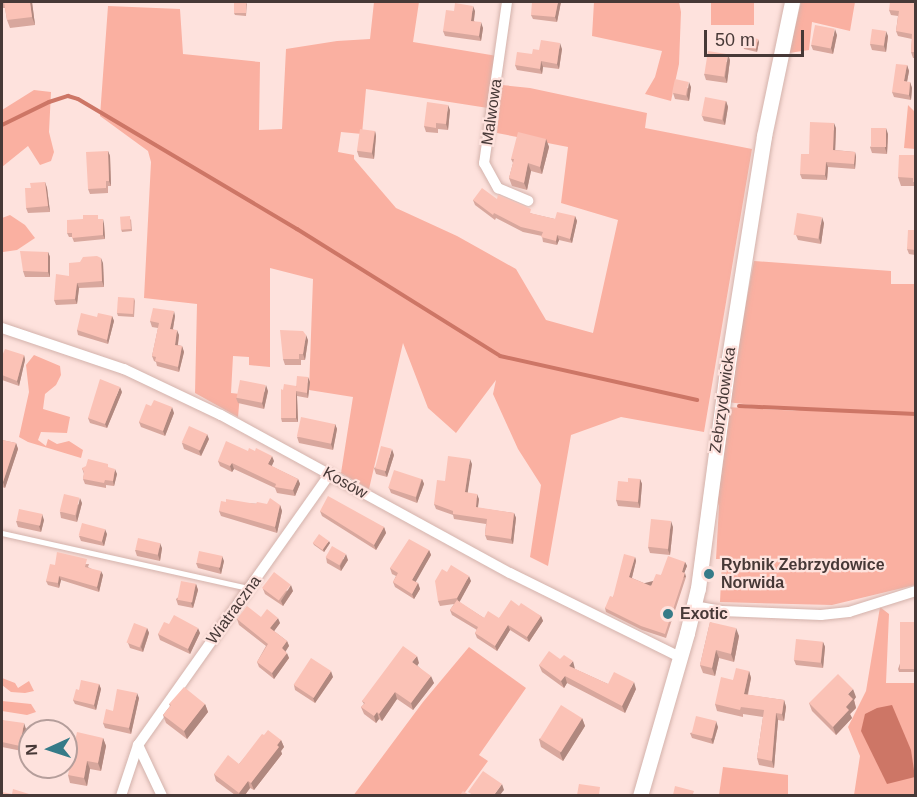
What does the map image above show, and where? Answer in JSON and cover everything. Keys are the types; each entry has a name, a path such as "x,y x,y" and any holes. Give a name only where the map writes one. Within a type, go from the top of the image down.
{"street":[{"name":"Malwowa","path":"507,2 484,163 498,188 528,201"},
{"name":"Zebrzydowicka","path":"640,795 694,606 705,545 722,399 762,148 792,2"},
{"name":"Kosów","path":"2,328 124,369 221,415 510,573 680,657"},
{"name":"Wiatraczna","path":"121,795 138,745 330,474"},
{"path":"694,606 722,611 821,615 849,612 915,591"},
{"path":"138,745 162,795"}],"lane":[{"path":"2,533 250,589"}],"shaded area":[{"path":"374,2 419,2 413,42 497,56 488,108 366,89 362,134 341,132 338,152 354,155 354,159 396,208 457,236 516,269 546,320 593,333 618,220 561,203 568,147 497,133 502,85 530,88 647,113 645,128 752,149 704,432 621,417 571,435 548,566 530,557 541,485 518,449 493,394 496,380 456,433 428,408 403,343 369,489 341,473 353,397 309,390 313,279 270,268 270,367 249,365 249,357 233,356 231,393 240,394 238,417 195,393 197,304 144,298 151,162 148,151 100,116 108,6 180,9 183,54 260,62 259,130 282,129 286,49 337,41 370,39"},
{"path":"594,2 679,2 681,12 679,64 671,101 645,94 655,77 662,51 592,36"},
{"path":"711,2 754,2 754,25 711,25"},
{"path":"801,2 855,2 850,31 812,22 809,50 789,53"},
{"path":"34,90 51,92 49,132 54,152 51,161 40,165 28,146 2,167 2,110"},
{"path":"908,105 915,112 915,149 904,148"},
{"path":"10,215 25,225 35,238 17,250 3,252 2,218"},
{"path":"754,261 891,271 891,284 915,284 915,585 832,605 720,602 722,559 716,559 719,506 716,498 726,407 801,411 727,402"},
{"path":"34,355 60,366 61,375 56,385 45,394 43,409 70,417 67,433 41,432 38,440 46,446 48,439 57,444 69,441 83,450 81,458 28,442 19,437 29,392 26,365"},
{"path":"880,607 889,614 886,683 915,683 915,795 854,795 860,756 848,727 866,691"},
{"path":"469,647 526,688 479,755 488,761 463,795 353,796 423,702"},
{"path":"2,678 15,683 18,688 29,681 34,691 11,692 2,685"},
{"path":"2,701 31,704 36,712 27,715 2,711"},
{"path":"892,705 911,750 915,777 887,784 861,731 865,714 877,708"},
{"path":"723,767 788,775 788,795 719,795"}],"building":[{"path":"4,2 30,2 32,17 7,20"},
{"path":"234,2 246,2 246,13 234,13"},
{"path":"532,2 558,2 555,17 531,15"},
{"path":"890,2 915,2 915,52 911,52 912,34 896,31 899,11 889,10"},
{"path":"455,3 473,6 471,21 481,22 479,36 443,31 446,10 454,11"},
{"path":"815,25 835,29 831,48 811,45"},
{"path":"872,29 886,31 884,46 870,44"},
{"path":"745,36 758,39 756,49 743,47 742,42"},
{"path":"541,40 560,43 557,64 541,61 540,69 515,65 517,52 532,54 533,49 539,50"},
{"path":"708,51 728,54 724,77 704,74"},
{"path":"896,64 907,65 904,81 910,82 909,95 892,92"},
{"path":"675,79 689,82 686,96 672,93"},
{"path":"705,97 726,101 722,120 701,116"},
{"path":"427,102 448,105 446,124 436,123 436,128 424,126"},
{"path":"810,122 834,123 833,150 855,152 854,164 826,162 825,175 800,174 801,154 809,154"},
{"path":"871,128 886,128 886,147 871,147"},
{"path":"360,129 375,131 372,153 357,151"},
{"path":"518,132 546,139 540,167 528,163 524,183 509,178"},
{"path":"108,151 109,181 106,181 106,188 88,189 86,152"},
{"path":"899,155 915,155 915,182 913,178 898,177"},
{"path":"45,182 48,206 26,208 25,188 31,188 30,183"},
{"path":"482,188 497,199 498,195 531,209 530,213 555,219 557,212 575,216 570,239 557,235 556,241 541,237 543,232 521,227 494,213 493,215 473,200"},
{"path":"797,213 822,217 818,239 794,235"},
{"path":"83,215 98,215 98,219 103,219 103,235 72,238 72,233 67,233 67,220 83,219"},
{"path":"130,216 131,229 121,230 120,217"},
{"path":"908,230 915,230 915,250 907,249"},
{"path":"20,251 48,252 48,272 23,271"},
{"path":"83,257 101,258 102,281 77,283 75,299 54,300 56,274 69,276 69,263 80,262"},
{"path":"118,297 134,298 133,314 117,313"},
{"path":"153,308 174,311 170,329 177,330 175,345 182,346 178,367 155,361 156,357 152,356 159,323 150,321"},
{"path":"81,313 97,317 98,313 112,316 107,340 77,330"},
{"path":"280,330 303,331 306,335 303,354 299,354 299,359 283,359"},
{"path":"5,349 24,355 17,381 2,375 2,356"},
{"path":"297,376 308,377 307,393 296,391 296,418 281,418 281,389 283,390 284,384 296,386 296,388"},
{"path":"100,379 120,387 105,424 88,418"},
{"path":"240,380 266,385 262,403 237,398"},
{"path":"154,400 172,407 163,431 139,422 146,404 151,406"},
{"path":"301,417 335,424 331,444 297,437"},
{"path":"189,426 207,434 200,451 182,442"},
{"path":"2,440 16,443 3,482 2,482"},
{"path":"226,441 248,451 249,448 255,451 256,448 272,456 268,464 298,479 293,490 275,487 276,484 232,463 230,466 218,461"},
{"path":"381,446 392,449 386,471 375,468"},
{"path":"448,456 470,459 465,492 477,494 476,507 514,513 511,539 485,535 487,519 453,514 453,511 434,504 437,480 445,481"},
{"path":"88,459 108,464 108,467 115,469 113,481 105,480 104,483 83,479 82,468 86,466"},
{"path":"394,470 422,479 416,497 388,488"},
{"path":"628,478 640,479 638,502 616,500 618,481 628,482"},
{"path":"64,494 80,498 75,515 60,511"},
{"path":"328,496 384,527 374,545 320,511"},
{"path":"270,498 280,505 275,527 219,511 221,501 226,502 226,499 267,504"},
{"path":"19,509 42,514 40,526 17,521"},
{"path":"651,519 671,521 668,549 648,547"},
{"path":"82,523 105,529 102,542 79,536"},
{"path":"319,534 329,541 323,550 313,543"},
{"path":"138,538 160,543 158,555 135,550"},
{"path":"409,539 429,550 412,580 418,583 412,594 393,582 398,573 390,568"},
{"path":"332,546 346,554 339,565 326,557"},
{"path":"199,551 222,556 220,568 197,563"},
{"path":"57,552 87,559 85,567 101,571 97,587 59,576 58,583 46,581 50,564 55,565"},
{"path":"624,554 635,557 629,577 651,586 656,574 661,575 668,556 685,562 682,572 685,573 665,634 641,626 605,608 610,596 613,597"},
{"path":"451,565 469,576 457,598 438,601 435,581 442,569 447,572"},
{"path":"274,572 291,585 279,601 262,588"},
{"path":"181,581 196,584 192,603 177,600"},
{"path":"457,600 484,618 488,611 499,618 511,600 519,606 521,603 541,616 527,637 508,625 495,646 475,633 478,627 450,610"},
{"path":"247,606 261,617 267,609 278,618 270,628 287,641 282,648 287,653 272,673 257,662 268,644 237,619"},
{"path":"174,615 198,628 188,649 158,634 164,622 169,624"},
{"path":"710,622 736,628 731,654 716,650 712,668 700,665"},
{"path":"900,622 915,622 915,669 900,669"},
{"path":"134,623 147,628 140,648 126,643"},
{"path":"796,639 823,642 821,663 794,660"},
{"path":"403,646 417,656 412,662 431,676 411,703 395,692 379,714 377,712 374,716 361,707 365,703 362,701"},
{"path":"549,651 560,659 564,655 573,661 569,666 608,684 614,672 634,682 622,706 565,676 561,681 539,665"},
{"path":"311,658 331,671 314,698 294,685"},
{"path":"736,668 749,671 744,694 784,700 782,714 776,713 772,761 757,758 764,710 741,707 740,710 715,704 721,677 733,680"},
{"path":"838,674 853,689 848,694 853,699 846,707 849,710 833,727 809,703"},
{"path":"81,680 99,684 94,705 73,700 76,689 79,690"},
{"path":"184,687 205,704 184,731 163,715 171,705 169,704"},
{"path":"117,689 137,693 129,728 103,723 106,709 113,711"},
{"path":"561,705 582,718 561,752 540,739"},
{"path":"696,716 716,721 712,739 692,733"},
{"path":"2,720 18,722 18,746 2,742"},
{"path":"268,730 281,740 277,745 279,747 251,783 248,781 239,793 214,774 228,755 239,764 262,734 264,735"},
{"path":"78,732 103,738 98,763 87,761 84,778 78,777"},
{"path":"483,771 502,784 494,795 473,795 468,792"},
{"path":"579,784 600,787 599,795 577,795"},
{"path":"675,786 694,791 693,794 701,795 673,795"},
{"path":"13,789 29,794 2,795 2,792 12,794"}],"waterway":[{"path":"2,125 49,102 68,96 78,99 297,229 500,356 697,400"},
{"path":"739,406 916,414"}],"place":[{"name":"Rybnik Zebrzydowice Norwida","path":"709,574"},
{"name":"Exotic","path":"668,614"}]}
